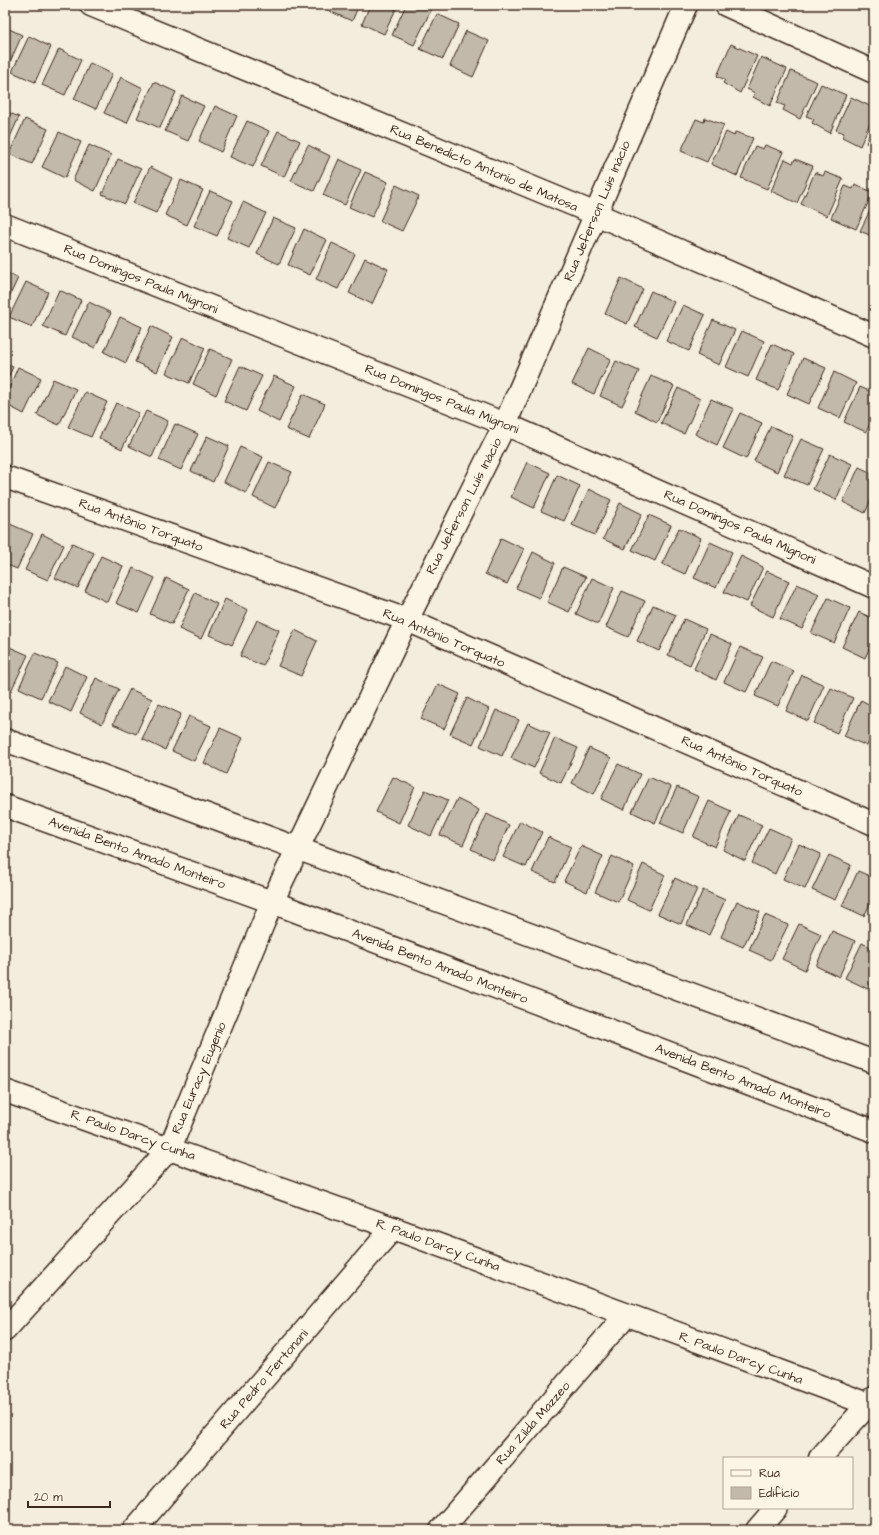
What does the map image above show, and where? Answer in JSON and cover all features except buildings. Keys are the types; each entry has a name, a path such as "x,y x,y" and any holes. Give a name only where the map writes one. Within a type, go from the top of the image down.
{"street":[{"name":"Rua Benedicto Antonio de Matosa","path":"91,5 596,214 874,336"},
{"name":"Rua Jeferson Luís Inácio","path":"298,849 407,620 505,424 686,5"},
{"path":"726,5 874,72"},
{"name":"Rua Domingos Paula Mignoni","path":"5,225 505,424 874,586"},
{"name":"Rua Antônio Torquato","path":"5,477 407,620 874,824"},
{"path":"5,740 874,1062"},
{"name":"Avenida Bento Amado Monteiro","path":"5,806 272,902 874,1131"},
{"name":"Rua Euracy Eugenio","path":"5,1330 170,1148 272,902 298,849"},
{"name":"R. Paulo Darcy Cunha","path":"5,1091 394,1228 626,1316 871,1401"},
{"name":"Rua Pedro Fertonani","path":"134,1530 394,1228"},
{"name":"Rua Zilda Mazzeo","path":"441,1530 626,1316"},
{"path":"821,1457 871,1401"},
{"path":"757,1530 775,1509"}]}
